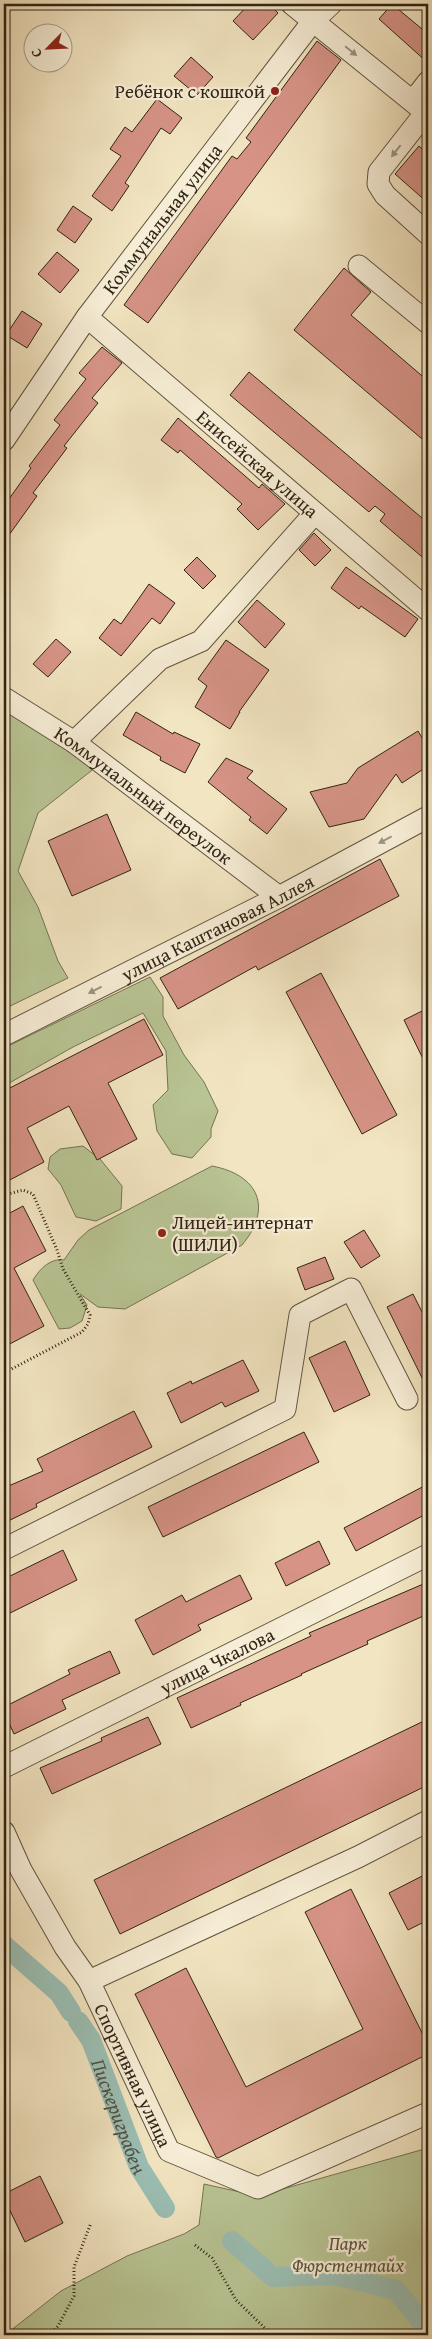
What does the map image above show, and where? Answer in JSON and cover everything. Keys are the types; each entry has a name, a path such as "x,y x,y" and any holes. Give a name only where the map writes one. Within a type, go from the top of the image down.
{"street":[{"path":"292,4 422,109"},
{"name":"Коммунальная улица","path":"4,440 87,317 313,21 331,4"},
{"path":"428,82 422,109 379,172 378,184 385,195 428,234"},
{"path":"360,266 428,323"},
{"name":"Енисейская улица","path":"87,317 428,610"},
{"path":"74,742 160,659 201,641 315,513"},
{"name":"Коммунальный переулок","path":"6,702 74,742 279,897"},
{"name":"улица Каштановая Аллея","path":"4,1036 279,897 428,817"},
{"path":"4,1550 285,1409 300,1315 352,1290 407,1399"},
{"name":"улица Чкалова","path":"4,1767 428,1555"},
{"path":"89,1981 358,1857 428,1821"},
{"name":"Спортивная улица","path":"4,1832 21,1870 66,1947 89,1981 169,2151 258,2188 428,2113"}],"path":[{"path":"4,1192 8,1194 23,1190 33,1194 63,1269 90,1315 88,1324 82,1332 4,1373"},
{"path":"50,2335 58,2326 74,2296 74,2267 91,2223"},
{"path":"196,2245 212,2258 236,2300 272,2335"}],"green space":[{"path":"8,710 96,767 38,813 18,871 38,907 58,961 68,978 4,1009 4,714"},
{"path":"150,977 163,997 163,1016 184,1055 204,1082 218,1111 211,1129 211,1137 192,1158 172,1154 157,1131 153,1105 168,1090 166,1051 143,1013 73,1047 4,1086 4,1048"},
{"path":"83,1146 100,1159 122,1186 121,1209 96,1221 76,1217 61,1185 48,1169 50,1157 60,1149"},
{"path":"212,1166 228,1170 241,1177 250,1185 256,1195 259,1206 257,1218 252,1231 242,1245 125,1309 98,1307 80,1294 87,1305 82,1321 70,1328 59,1329 33,1280 42,1268 54,1261 64,1260 78,1240 89,1230"},
{"name":"Парк Фюрстентайх","path":"428,2148 428,2335 5,2335 61,2291 127,2256 184,2234 199,2225 204,2184 258,2196"}],"building":[{"path":"249,4 269,4 278,13 253,40 233,21"},
{"path":"392,4 428,34 428,63 379,19"},
{"path":"317,41 341,60 148,323 124,305 232,156 237,159 251,142 246,138"},
{"path":"191,57 213,77 197,95 174,76"},
{"path":"157,99 182,118 170,134 161,128 125,183 129,186 112,211 92,196 121,156 110,149 125,127 132,132"},
{"path":"419,146 428,154 428,203 395,174"},
{"path":"73,206 92,219 75,243 57,230"},
{"path":"57,252 79,270 60,293 38,274"},
{"path":"344,268 371,292 351,315 428,381 428,444 294,330"},
{"path":"22,311 42,324 27,348 6,335"},
{"path":"102,347 122,363 92,398 98,403 64,446 67,448 33,493 37,496 4,542 4,506 31,468 29,466 60,425 54,420 86,379 79,373"},
{"path":"249,372 428,523 428,562 380,521 385,514 375,506 369,512 230,395"},
{"path":"178,418 259,488 262,484 285,504 258,530 237,509 242,504 180,450 178,453 161,440"},
{"path":"314,533 331,550 315,566 299,550"},
{"path":"197,557 216,576 203,589 184,570"},
{"path":"346,567 418,619 405,637 361,606 359,609 331,588"},
{"path":"149,584 175,603 160,624 152,618 121,656 99,638 114,619 121,624"},
{"path":"257,600 285,624 265,648 238,622"},
{"path":"56,639 71,652 48,677 33,664"},
{"path":"226,640 269,670 239,712 230,729 195,707 207,686 198,679"},
{"path":"136,712 173,734 174,732 200,744 185,773 160,760 161,757 123,735"},
{"path":"418,731 428,748 428,766 402,783 396,774 364,819 329,827 310,792 347,783 358,768"},
{"path":"226,758 253,771 247,778 287,809 267,834 249,820 251,817 208,782"},
{"path":"107,814 131,870 72,896 48,841"},
{"path":"380,859 399,896 258,970 256,966 178,1009 160,978"},
{"path":"321,973 397,1115 362,1134 286,992"},
{"path":"428,1008 428,1069 404,1020"},
{"path":"144,1019 163,1055 108,1083 137,1139 97,1160 69,1106 27,1128 44,1162 4,1183 4,1091"},
{"path":"23,1206 46,1251 14,1268 44,1326 4,1347 4,1216"},
{"path":"364,1230 380,1256 361,1268 344,1242"},
{"path":"325,1257 334,1279 305,1290 297,1268"},
{"path":"413,1294 428,1324 428,1390 387,1307"},
{"path":"345,1341 370,1395 334,1412 309,1358"},
{"path":"243,1360 259,1391 225,1407 222,1402 181,1423 167,1393 191,1381 192,1384"},
{"path":"134,1411 152,1447 36,1504 37,1507 4,1523 4,1488 43,1471 37,1459"},
{"path":"304,1432 319,1462 163,1537 148,1507"},
{"path":"428,1484 428,1513 356,1551 344,1528"},
{"path":"319,1541 330,1564 286,1586 275,1563"},
{"path":"63,1550 77,1580 4,1616 4,1579"},
{"path":"240,1575 252,1599 198,1625 201,1630 153,1655 135,1620 182,1595 186,1602"},
{"path":"428,1582 428,1614 367,1641 368,1644 301,1674 191,1728 177,1698 311,1636 309,1633"},
{"path":"110,1651 120,1673 62,1700 66,1709 14,1734 4,1712 4,1707 70,1674 68,1670"},
{"path":"148,1717 161,1744 52,1794 40,1768 102,1741 101,1738"},
{"path":"428,1719 428,1785 120,1934 94,1880"},
{"path":"428,1873 428,1920 408,1930 389,1893"},
{"path":"351,1889 428,2045 428,2054 218,2158 135,1994 186,1968 246,2087 363,2029 305,1912"},
{"path":"40,2176 63,2223 25,2242 4,2198 4,2194"}],"waterway":[{"name":"Пискериграбен","path":"4,1945 59,1993 71,2012"},
{"name":"Пискериграбен","path":"78,2021 91,2040 139,2167 165,2208"},
{"name":"Пискериграбен","path":"232,2241 273,2277 335,2275 396,2290 428,2330"}],"place":[{"name":"Ребёнок с кошкой","path":"275,91"},
{"name":"Лицей-интернат (ШИЛИ)","path":"162,1233"}]}
